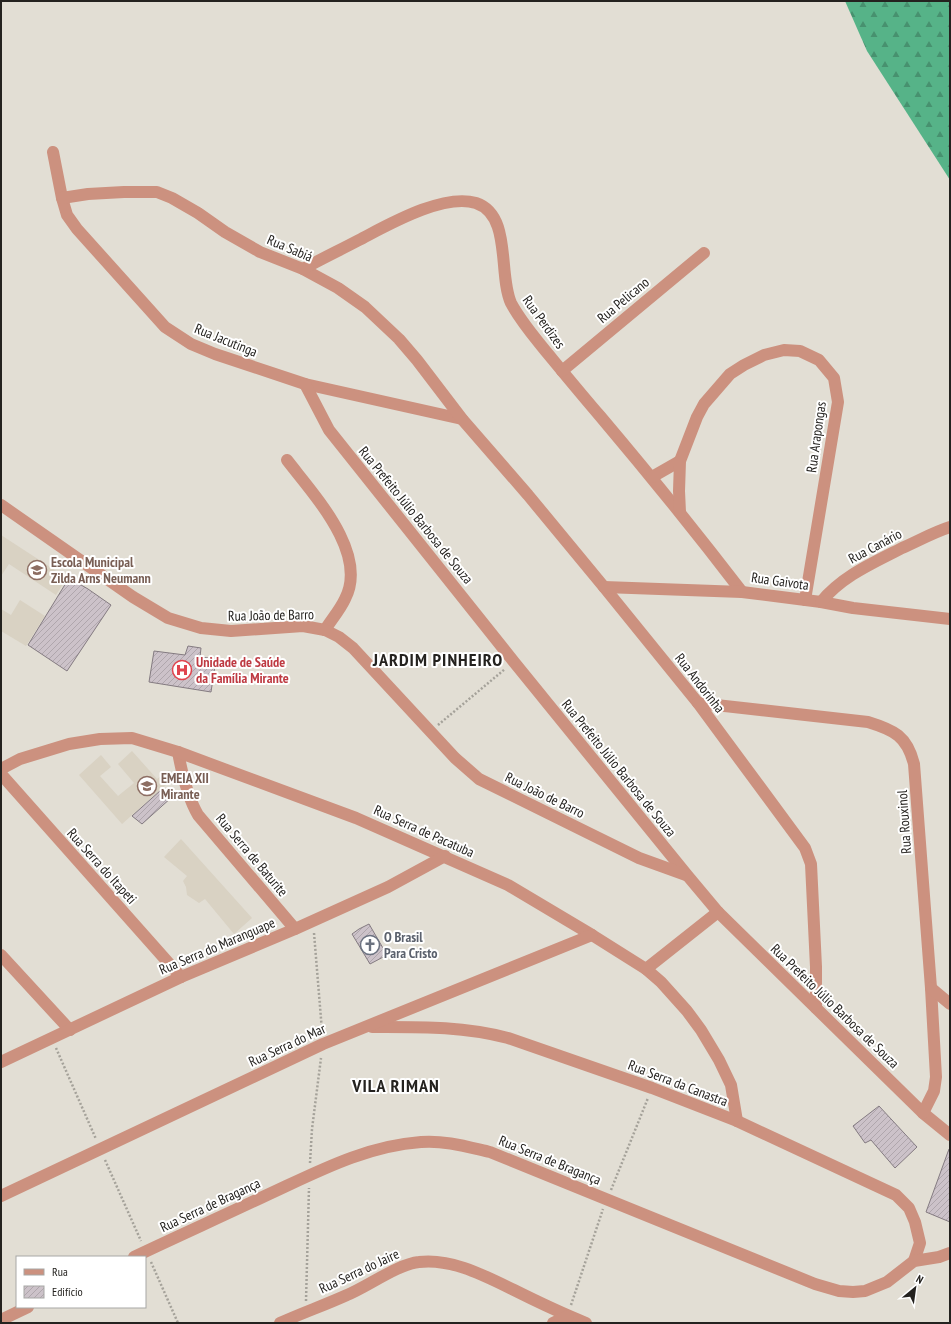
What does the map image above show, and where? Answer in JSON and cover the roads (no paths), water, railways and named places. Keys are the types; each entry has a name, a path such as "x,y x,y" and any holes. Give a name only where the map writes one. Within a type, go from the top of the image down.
{"street":[{"name":"Rua Jacutinga","path":"53,152 67,215 77,229 165,327 191,344 215,354 305,384 462,419"},
{"name":"Rua Sabiá","path":"62,198 88,194 157,192 184,204 225,232 260,252 302,269 338,288 365,307 399,339 462,419"},
{"name":"Rua Perdizes","path":"302,269 400,219 429,208 448,202 463,201 477,204 488,210 496,221 500,236 506,287 510,301 521,320 652,477 742,592"},
{"name":"Rua Pelicano","path":"562,371 704,253"},
{"name":"Rua Arapongas","path":"680,512 680,461 697,417 704,404 730,374 764,355 784,350 800,351 819,360 834,378 838,402 805,600"},
{"name":"Rua Prefeito Júlio Barbosa de Souza","path":"305,384 329,430 514,662 718,912 923,1113 950,1135"},
{"name":"Rua Andorinha","path":"462,419 528,494 698,703 799,839 809,855 811,864 816,967 816,1008"},
{"path":"287,460 325,510 341,538 351,567 351,582 346,599 324,630"},
{"path":"652,477 680,461"},
{"name":"Rua João de Barro","path":"1,505 133,596 168,618 201,628 231,631 303,626 324,630 339,637 353,648 454,758 479,779 639,858 687,875"},
{"name":"Rua Canário","path":"821,602 830,590 866,566 923,538 950,527"},
{"name":"Rua Gaivota","path":"604,587 742,592 821,602 853,608 950,619"},
{"name":"Rua Rouxinol","path":"698,703 868,722 894,732 904,740 911,751 914,764 931,988 936,1077 934,1091 923,1113"},
{"name":"Rua Serra de Pacatuba","path":"1,769 20,759 69,744 100,739 132,738 178,752 356,818 508,885 646,969 661,982 687,1011 701,1030 719,1060 731,1085 736,1121"},
{"name":"Rua Serra de Baturite","path":"178,752 189,798 198,815 294,929"},
{"name":"Rua Serra do Itapeti","path":"1,774 181,977"},
{"name":"Rua Serra do Maranguape","path":"1,1062 181,977 388,887 445,856"},
{"path":"646,969 718,912"},
{"name":"Rua Serra do Mar","path":"1,1196 323,1044 592,935"},
{"path":"1,955 70,1030"},
{"path":"931,988 950,1004"},
{"name":"Rua Serra da Canastra","path":"366,1027 463,1029 485,1032 508,1038 652,1088 736,1121 896,1195 909,1208 915,1222 920,1243 914,1261"},
{"name":"Rua Serra de Bragança","path":"136,1256 310,1175 359,1154 392,1145 422,1142 454,1144 490,1152 816,1284 839,1291 865,1291 887,1282 914,1261 939,1257 950,1252"},
{"name":"Rua Serra do Jaire","path":"280,1323 348,1295 403,1266 418,1262 434,1262 459,1266 586,1323"},
{"path":"1,1320 26,1308"},
{"path":"553,1323 568,1316"}],"place":[{"name":"Escola Municipal Zilda Arns Neumann","path":"37,570"},
{"name":"Unidade de Saúde da Família Mirante","path":"182,670"},
{"name":"EMEIA XII Mirante","path":"147,786"},
{"name":"O Brasil Para Cristo","path":"370,945"}],"district":[{"name":"JARDIM PINHEIRO","path":"438,660"},
{"name":"VILA RIMAN","path":"396,1086"}]}
